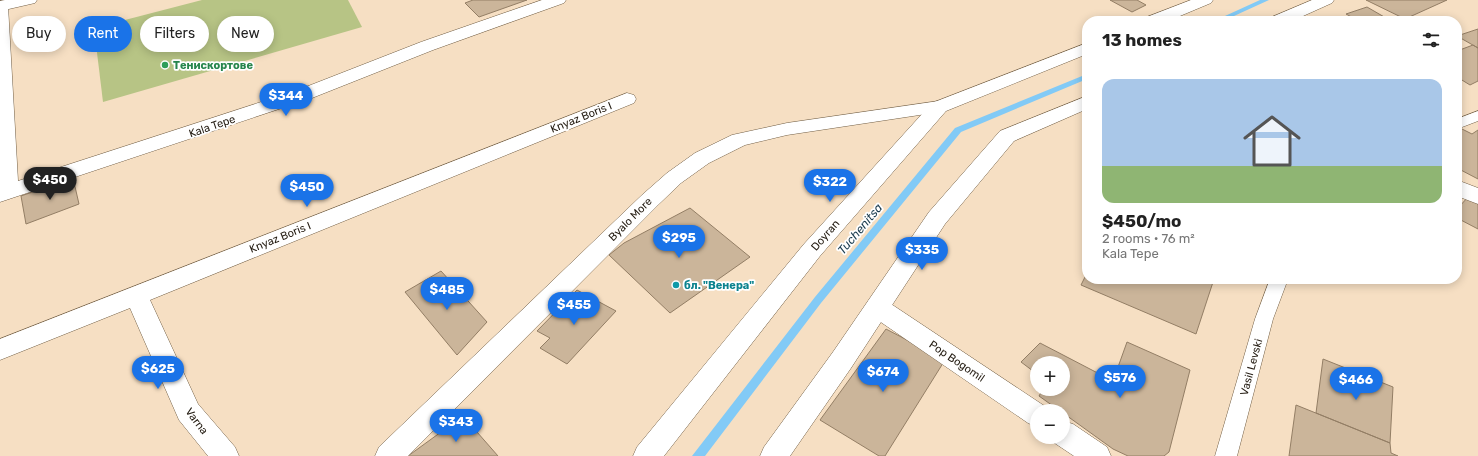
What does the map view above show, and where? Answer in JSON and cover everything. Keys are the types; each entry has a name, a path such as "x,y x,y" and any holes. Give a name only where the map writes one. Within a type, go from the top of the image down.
{"street":[{"path":"4,193 0,6 29,0"},
{"name":"Kala Tepe","path":"4,193 305,94 427,46 558,0"},
{"path":"1165,16 1205,0"},
{"path":"1289,16 1326,0"},
{"name":"Doyran","path":"647,456 671,428 812,250 939,107 1082,50"},
{"name":"Knyaz Boris I","path":"0,350 627,99"},
{"path":"774,456 937,218 1007,136 1082,104"},
{"name":"Byalo More","path":"389,456 650,200 674,178 702,158 739,140 788,129 939,107"},
{"path":"1462,122 1478,116"},
{"path":"1462,189 1478,197"},
{"name":"Vasil Levski","path":"1226,456 1264,319 1277,284"},
{"name":"Varna","path":"136,295 188,412 225,456"},
{"name":"Pop Bogomil","path":"877,307 1030,410"},
{"path":"1070,438 1097,456"}],"green space":[{"name":"Тенискортове","path":"202,0 348,0 362,27 103,102 97,52 132,52 132,18 140,16 140,52 209,52 209,16 140,16"}],"building":[{"path":"473,0 527,0 479,17 465,3"},
{"path":"1110,0 1137,0 1146,5 1132,12"},
{"path":"1366,0 1447,0 1412,16 1399,16"},
{"path":"1367,7 1383,16 1350,16 1346,14"},
{"path":"1478,29 1478,48 1462,39 1462,34"},
{"path":"1473,45 1478,48 1478,81 1470,85 1462,80 1462,49"},
{"path":"1462,129 1472,134 1478,130 1478,179 1462,171"},
{"path":"73,178 79,204 26,224 21,196"},
{"path":"1469,196 1478,201 1478,229 1462,221 1462,204"},
{"name":"бл. \"Венера\"","path":"690,208 750,257 670,313 609,255 624,243"},
{"path":"441,271 487,322 457,355 405,292"},
{"path":"1082,283 1212,284 1196,334 1081,285"},
{"path":"577,290 616,311 567,364 540,348 550,338 537,331"},
{"path":"886,329 945,360 885,456 879,456 820,420"},
{"path":"1127,342 1190,370 1169,452 1164,456 1128,456 1113,449 1070,418 1070,404 1050,404 1039,396 1070,396 1070,359 1113,381"},
{"path":"1040,343 1065,356 1030,356 1030,369 1021,362"},
{"path":"1323,359 1393,387 1390,443 1316,413"},
{"path":"1296,405 1390,443 1391,453 1398,456 1289,456"},
{"path":"463,416 498,456 408,456"}],"waterway":[{"name":"Tuchenitsa","path":"1229,16 1266,0"},
{"name":"Tuchenitsa","path":"698,456 818,300 958,130 1082,78"}],"place":[{"name":"Тенискортове","path":"165,65"},
{"name":"бл. \"Венера\"","path":"676,285"}]}
